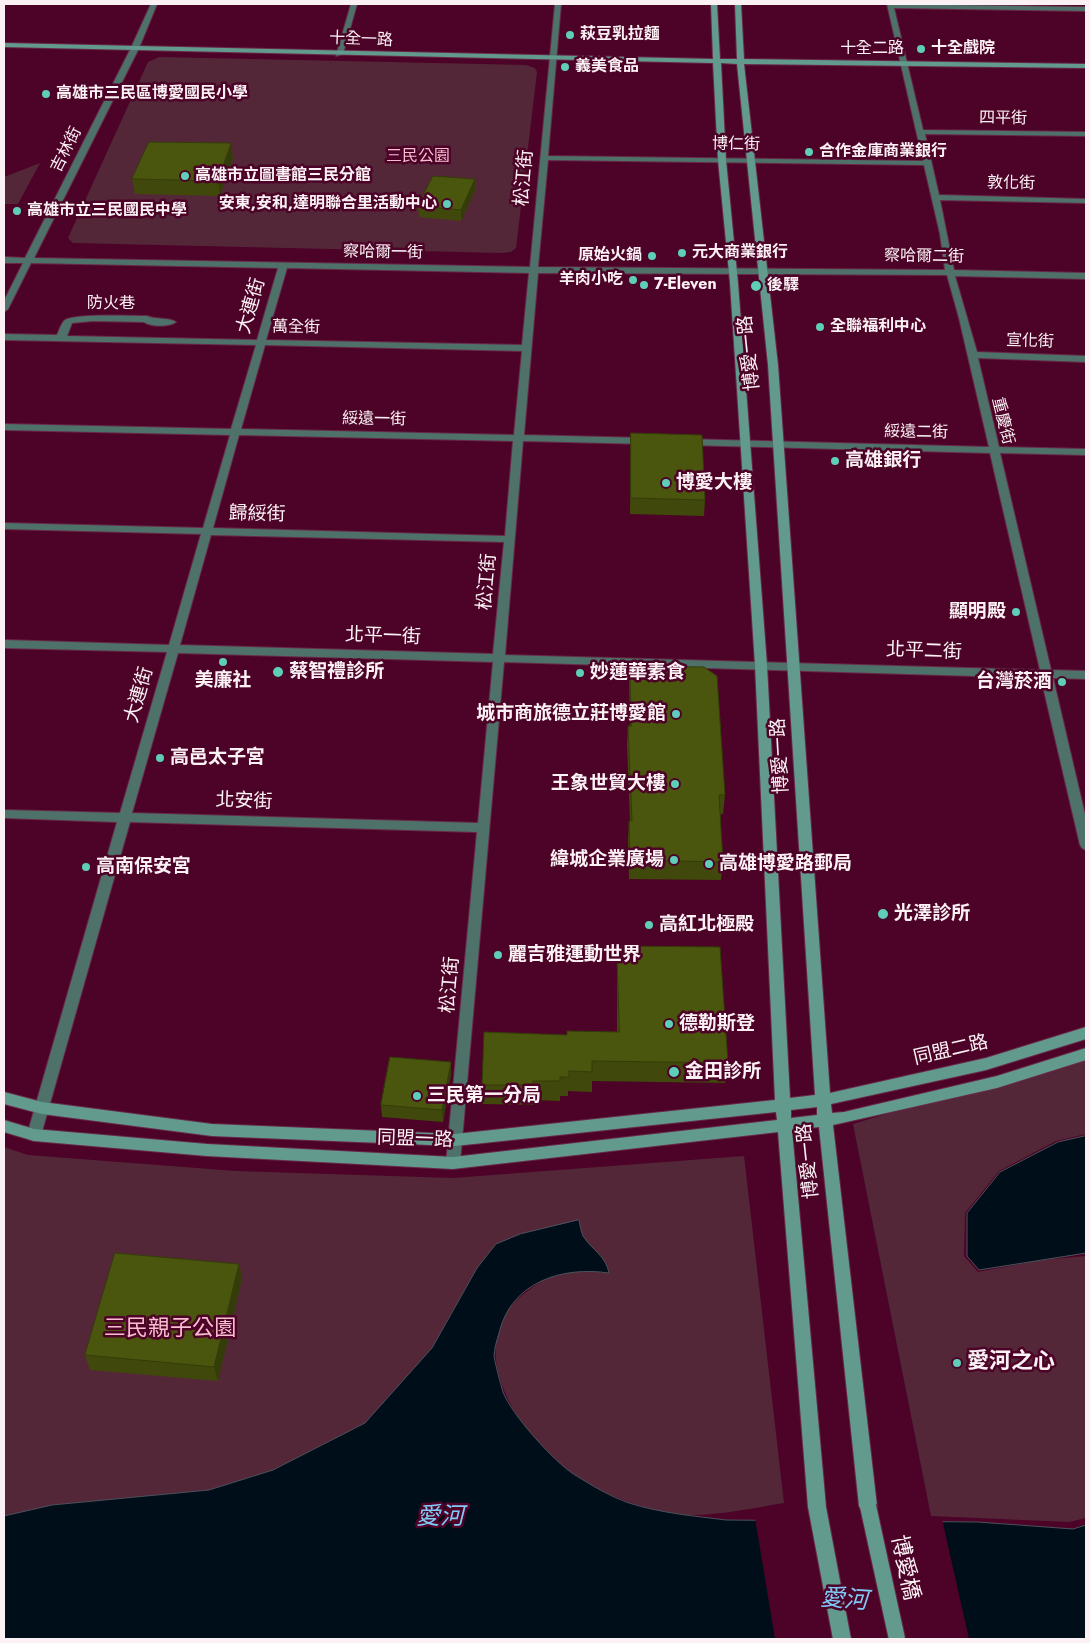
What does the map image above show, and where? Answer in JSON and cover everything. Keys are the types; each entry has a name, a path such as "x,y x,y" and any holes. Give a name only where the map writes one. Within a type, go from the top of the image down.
{"main road":[{"name":"博愛一路","path":"714,4 722,160 733,270 744,443 762,665 783,1106 816,1506 842,1639"},
{"name":"博愛一路","path":"738,4 740,62 772,365 795,666 823,1100 868,1506"},
{"name":"十全一路","path":"4,45 553,60 718,62"},
{"name":"十全二路","path":"718,62 1086,66"},
{"name":"同盟二路","path":"823,1100 986,1064 1086,1033"},
{"path":"825,1121 997,1082 1086,1054"},
{"name":"同盟一路","path":"4,1098 42,1108 212,1130 455,1140 783,1106 823,1100"},
{"name":"同盟一路","path":"4,1126 34,1135 207,1150 453,1163 825,1121"},
{"name":"博愛橋","path":"868,1506 896,1639"}],"street":[{"name":"吉林街","path":"4,309 135,48 154,4"},
{"path":"339,54 354,4"},
{"name":"松江街","path":"453,1163 558,4"},
{"path":"890,5 1085,9"},
{"name":"重慶街","path":"890,5 936,197 950,272 972,355 1086,845"},
{"name":"四平街","path":"920,132 1086,134"},
{"name":"博仁街","path":"544,158 928,163"},
{"name":"敦化街","path":"936,197 1086,201"},
{"name":"察哈爾一街","path":"4,260 534,270 761,270"},
{"name":"大連街","path":"34,1135 283,266"},
{"name":"察哈爾二街","path":"761,270 1086,276"},
{"name":"防火巷","path":"61,338 68,321 93,318 147,319 149,322 171,322"},
{"name":"萬全街","path":"4,337 527,348"},
{"name":"宣化街","path":"972,355 1086,358"},
{"name":"綏遠一街","path":"4,427 654,441"},
{"path":"673,442 744,443"},
{"name":"綏遠二街","path":"744,443 1086,452"},
{"name":"歸綏街","path":"4,526 510,539"},
{"name":"北平一街","path":"4,644 762,665"},
{"name":"北平二街","path":"762,665 1086,675"},
{"name":"北安街","path":"4,814 483,828"}],"green space":[{"name":"三民公園","path":"159,57 526,65 535,68 537,72 516,248 511,252 502,253 73,243 68,238 148,62"},
{"path":"40,163 18,204 4,204 4,177"},
{"path":"1086,1053 1086,1134 1056,1141 999,1171 965,1213 964,1256 978,1272 1042,1260 1086,1256 1086,1518 1069,1522 931,1516 853,1124"},
{"name":"三民親子公園","path":"4,1147 28,1155 236,1171 453,1178 744,1156 784,1503 735,1511 686,1515 658,1511 627,1501 598,1489 573,1475 553,1459 517,1415 504,1390 497,1364 497,1339 505,1315 525,1293 545,1279 574,1270 609,1272 602,1257 583,1237 579,1221 496,1244 477,1268 432,1348 365,1423 273,1470 209,1490 52,1505 4,1516"}],"water":[{"path":"1086,1136 1086,1253 979,1270 967,1256 967,1213 1000,1172 1058,1142"},
{"name":"愛河","path":"579,1220 583,1236 605,1262 609,1273 591,1271 557,1275 541,1281 527,1290 515,1301 505,1315 494,1353 503,1392 515,1413 534,1437 566,1469 615,1498 629,1503 665,1512 726,1520 978,1522 1073,1529 1086,1525 1086,1639 4,1639 4,1516 52,1505 209,1490 273,1470 365,1423 432,1348 477,1268 496,1244 520,1234"}],"pier":[{"path":"755,1518 942,1519 969,1639 775,1639"}],"building":[{"path":"149,142 231,143 218,181 132,179"},
{"path":"433,176 475,179 461,210 418,206"},
{"name":"博愛大樓","path":"631,433 702,435 705,500 631,498"},
{"path":"630,666 704,667 717,676 725,795 719,795 723,862 630,860 629,821 632,821 628,726 631,726"},
{"path":"617,946 720,947 728,1063 592,1061 592,1072 569,1071 569,1077 560,1077 560,1081 533,1081 533,1085 482,1085 484,1032 567,1035 567,1031 619,1032"},
{"name":"三民第一分局","path":"390,1057 451,1062 442,1110 381,1105"},
{"path":"115,1253 239,1264 214,1367 85,1355"}],"place":[{"name":"萩豆乳拉麵","path":"570,35"},
{"name":"十全戲院","path":"921,49"},
{"name":"義美食品","path":"565,67"},
{"name":"高雄市三民區博愛國民小學","path":"46,94"},
{"name":"合作金庫商業銀行","path":"809,152"},
{"name":"高雄市立圖書館三民分館","path":"185,176"},
{"name":"安東,安和,達明聯合里活動中心","path":"447,204"},
{"name":"高雄市立三民國民中學","path":"17,211"},
{"name":"元大商業銀行","path":"682,253"},
{"name":"原始火鍋","path":"652,256"},
{"name":"羊肉小吃","path":"633,280"},
{"name":"7-Eleven","path":"644,285"},
{"name":"後驛","path":"756,286"},
{"name":"全聯福利中心","path":"820,327"},
{"name":"高雄銀行","path":"835,461"},
{"name":"博愛大樓","path":"666,483"},
{"name":"顯明殿","path":"1016,612"},
{"name":"美廉社","path":"223,662"},
{"name":"蔡智禮診所","path":"278,672"},
{"name":"妙蓮華素食","path":"580,673"},
{"name":"台灣菸酒","path":"1062,682"},
{"name":"城市商旅德立莊博愛館","path":"676,714"},
{"name":"高邑太子宮","path":"160,758"},
{"name":"王象世貿大樓","path":"675,784"},
{"name":"緯城企業廣場","path":"674,860"},
{"name":"高雄博愛路郵局","path":"709,864"},
{"name":"高南保安宮","path":"86,867"},
{"name":"光澤診所","path":"883,914"},
{"name":"高紅北極殿","path":"649,925"},
{"name":"麗吉雅運動世界","path":"498,955"},
{"name":"德勒斯登","path":"669,1024"},
{"name":"金田診所","path":"674,1072"},
{"name":"三民第一分局","path":"417,1096"},
{"name":"愛河之心","path":"957,1363"}]}
